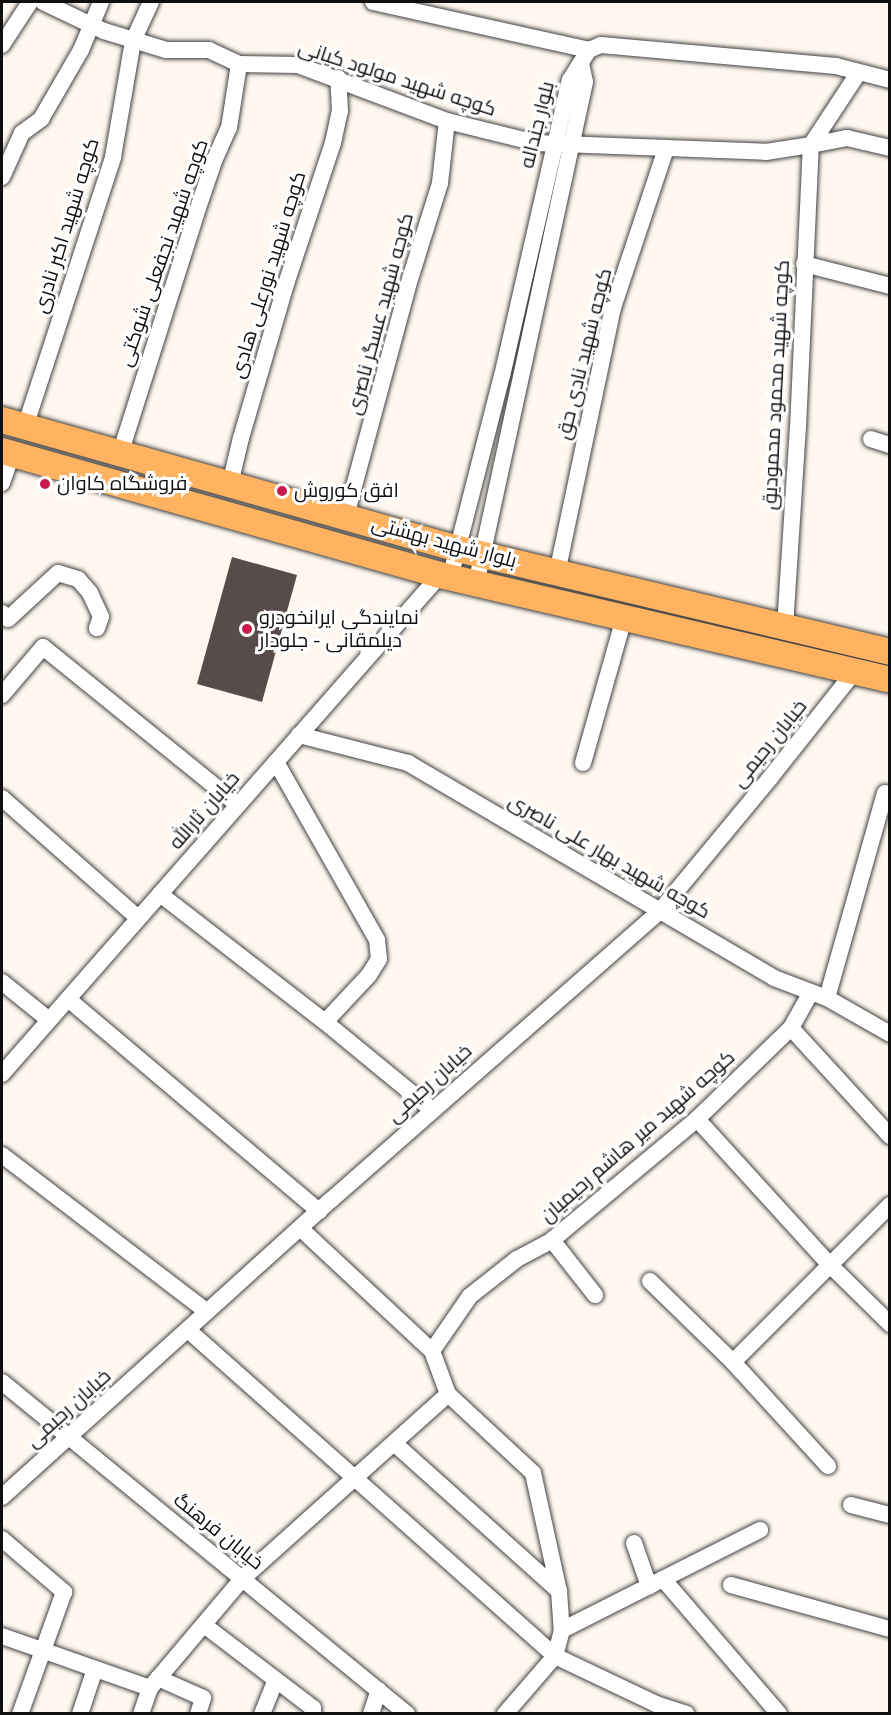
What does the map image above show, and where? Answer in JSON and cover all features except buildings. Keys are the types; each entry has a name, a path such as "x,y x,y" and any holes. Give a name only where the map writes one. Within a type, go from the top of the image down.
{"main road":[{"name":"بلوار شهید بهشتی","path":"13,424 458,549 890,652"},
{"name":"بلوار شهید بهشتی","path":"7,453 445,577 890,680"}],"street":[{"path":"2,45 30,2"},
{"name":"کوچه شهید مولود کیانی","path":"43,2 92,25 166,51 209,50 239,64 298,65 338,78 447,121 536,143 766,152 847,138 890,148"},
{"path":"2,177 22,133 41,119 81,50 101,2"},
{"name":"کوچه شهید اکبر نادری","path":"13,424 113,157 134,40 151,2"},
{"path":"373,2 585,57 601,45 836,66 888,79"},
{"name":"بلوار جنداله","path":"445,577 458,549 517,311 563,145 585,82 585,57"},
{"name":"کوچه شهید نجفعلی شوکتی","path":"120,454 196,214 214,161 229,128 239,64"},
{"path":"811,145 859,72"},
{"name":"کوچه شهید نورعلی هادی","path":"230,484 283,294 333,143 340,111 338,78"},
{"name":"کوچه شهید عسگر ناصری","path":"346,516 410,279 440,183 447,121"},
{"name":"بلوار جنداله","path":"476,584 534,319 563,145"},
{"name":"کوچه شهید محمود محمودیق","path":"785,627 798,428 811,145"},
{"name":"کوچه شهید نادی حق","path":"557,573 614,308 666,149"},
{"path":"804,264 890,286"},
{"path":"517,311 534,319"},
{"path":"871,440 890,445"},
{"path":"2,483 7,453"},
{"path":"2,613 8,619 58,573 78,579 90,593 101,616 97,628"},
{"name":"خیابان ثارالله","path":"2,1074 299,735 445,577"},
{"path":"583,763 624,618"},
{"path":"2,695 43,647 238,805"},
{"name":"خیابان رحیمی","path":"2,1497 432,1110 660,911 854,672"},
{"name":"کوچه شهید بهار علی ناصری","path":"299,735 408,763 774,978 819,995 890,1034"},
{"path":"276,762 377,940 379,959 360,987 325,1022"},
{"name":"کوچه شهید میر هاشم رحیمیان","path":"432,1351 470,1296 517,1258 552,1240 696,1119 791,1028 819,995 885,793"},
{"path":"2,798 138,918"},
{"path":"160,894 325,1022 432,1110"},
{"path":"2,982 49,1020"},
{"path":"68,999 319,1211"},
{"path":"791,1028 890,1136"},
{"path":"696,1119 829,1264 890,1324"},
{"path":"2,1155 207,1312"},
{"path":"733,1362 890,1205"},
{"path":"300,1228 432,1351 448,1394 533,1473 560,1591 562,1630 555,1656 505,1713"},
{"path":"552,1240 595,1295"},
{"path":"650,1281 733,1362 828,1466"},
{"path":"188,1330 555,1656 654,1709 686,1713"},
{"name":"خیابان فرهنگ","path":"2,1382 407,1713"},
{"path":"141,1713 154,1683 242,1579 448,1394"},
{"path":"394,1443 560,1591"},
{"path":"852,1505 890,1515"},
{"path":"562,1630 760,1530"},
{"path":"2,1539 64,1592 20,1713"},
{"path":"634,1542 656,1582 779,1713"},
{"path":"730,1586 890,1629"},
{"path":"204,1624 313,1708 313,1713"},
{"path":"2,1636 95,1669 154,1683 200,1706"},
{"path":"80,1713 95,1669"},
{"path":"262,1713 275,1680"},
{"path":"371,1713 379,1690"}],"place":[{"name":"فروشگاه کاوان","path":"45,484"},
{"name":"افق کوروش","path":"282,491"},
{"name":"نمایندگی ایرانخودرو دیلمقانی - جلودار","path":"247,629"}]}
